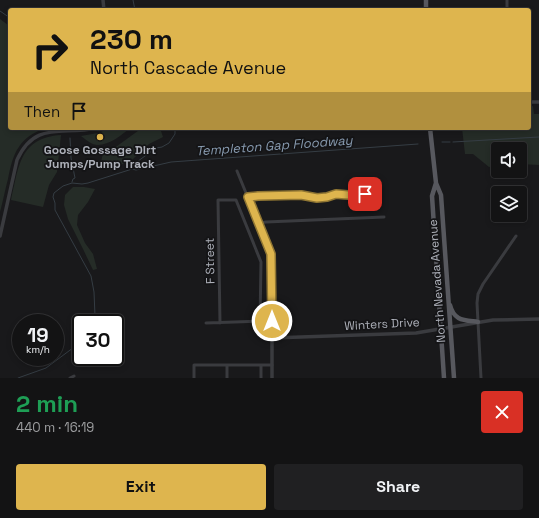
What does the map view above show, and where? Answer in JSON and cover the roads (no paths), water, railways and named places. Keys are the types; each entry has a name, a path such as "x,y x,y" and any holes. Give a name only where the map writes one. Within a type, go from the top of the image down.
{"main road":[{"name":"North Nevada Avenue","path":"430,130 436,183 441,195 454,378"},
{"name":"North Nevada Avenue","path":"436,183 432,196 444,378"},
{"path":"447,294 451,308 456,317 463,320 478,322"}],"street":[{"path":"0,236 17,160 21,152 36,136 49,132 83,130"},
{"path":"237,171 272,258 272,378"},
{"path":"248,197 301,195 317,198 336,194 365,194"},
{"name":"F Street","path":"220,323 218,200 236,200 261,262 260,321"},
{"path":"259,224 266,222 384,217"},
{"path":"481,378 477,303 478,294 483,284 516,236"},
{"name":"Winters Drive","path":"272,338 406,334 428,332 478,322 539,319"},
{"path":"206,323 272,321"},
{"path":"194,378 194,365 272,365"},
{"path":"227,365 227,378"},
{"path":"260,365 260,378"}],"waterway":[{"path":"133,0 135,8"},
{"path":"0,11 8,17"},
{"path":"95,314 94,292 91,276 55,210 53,197 54,193 63,186 72,183 88,183 132,169 134,164 156,148 162,147 169,143 175,134 175,130"},
{"name":"Templeton Gap Floodway","path":"453,142 539,137"},
{"path":"70,138 71,158 75,178 72,182"},
{"name":"Templeton Gap Floodway","path":"442,142 450,142"},
{"name":"Templeton Gap Floodway","path":"132,169 136,170 171,162 418,144"},
{"path":"18,378 46,368 72,349"}],"place":[{"name":"Goose Gossage Dirt Jumps/Pump Track","path":"100,137"}]}
